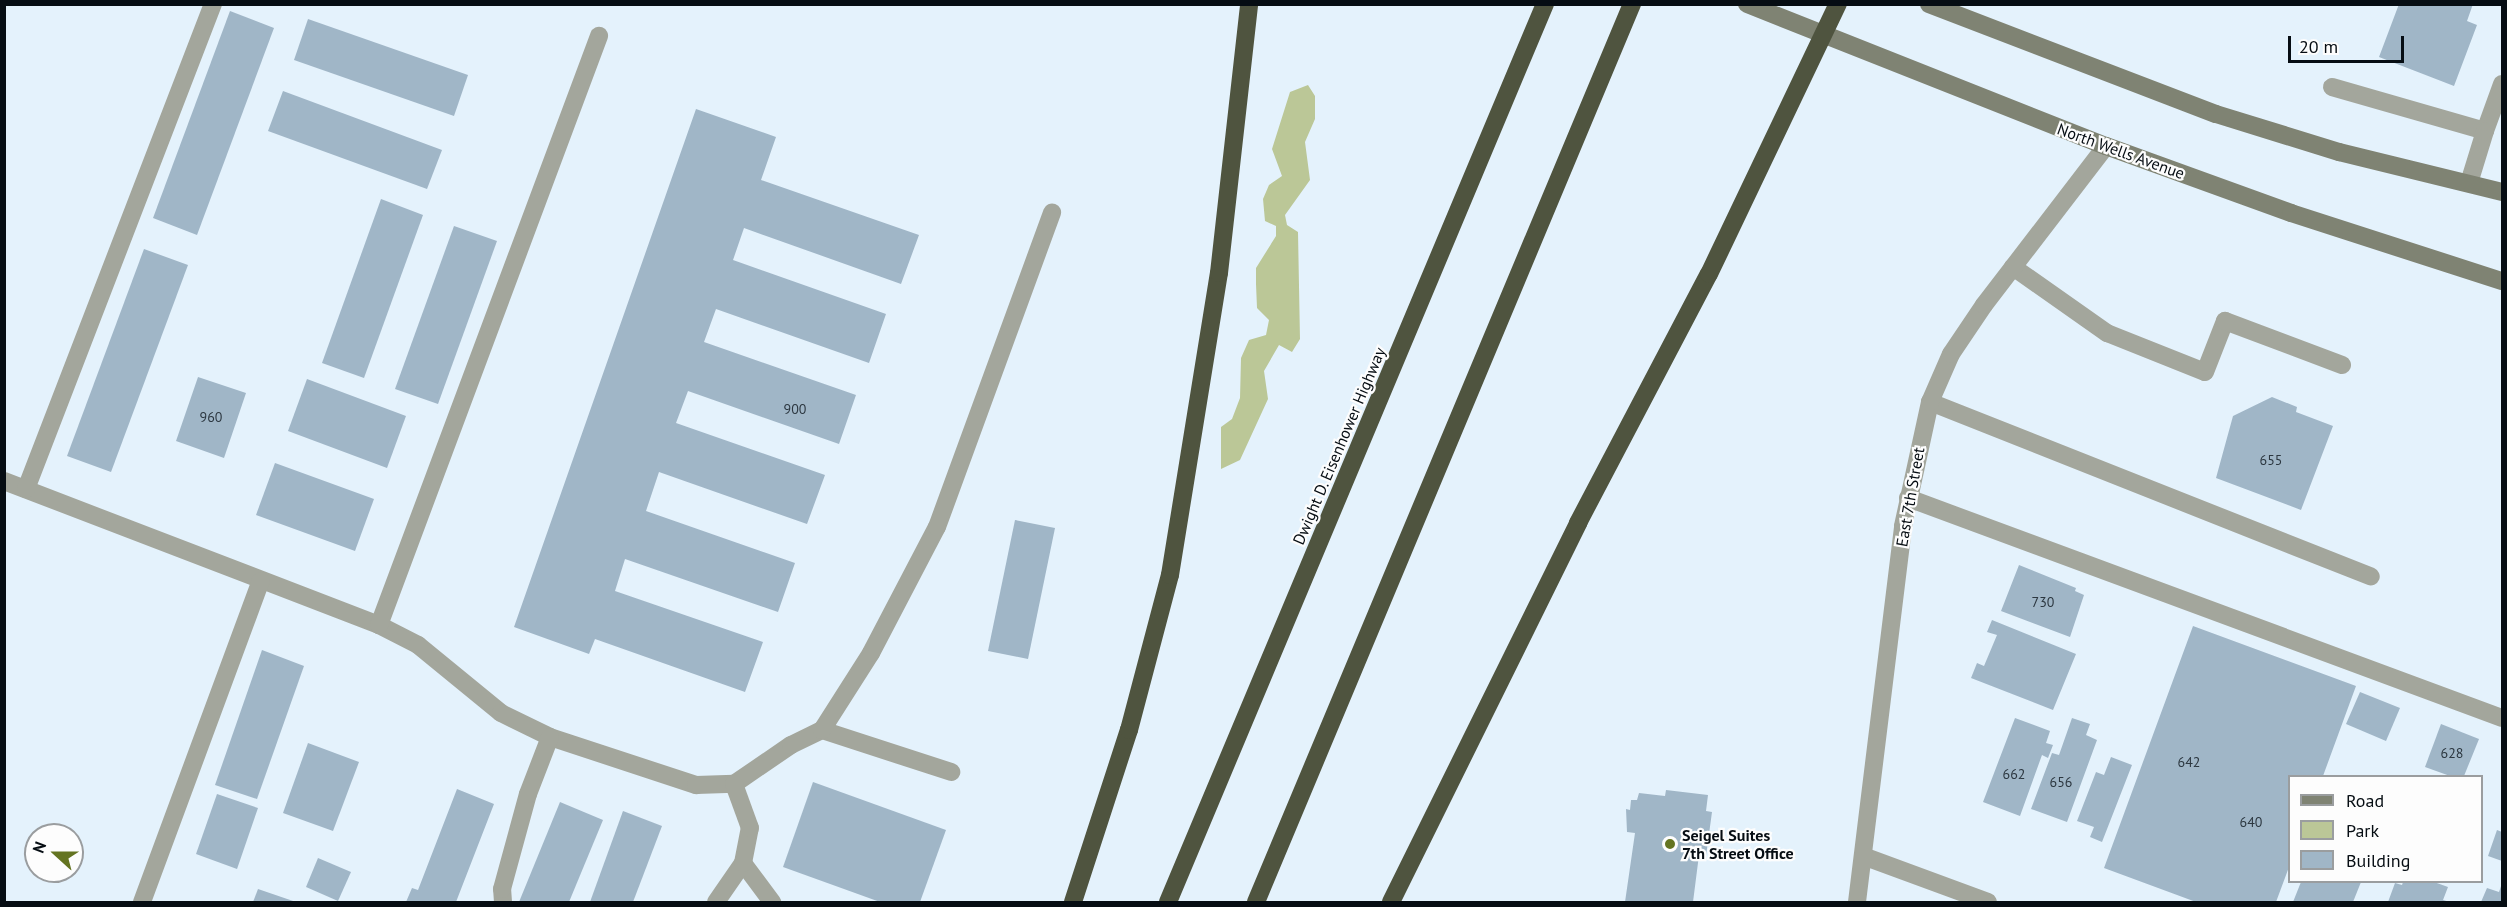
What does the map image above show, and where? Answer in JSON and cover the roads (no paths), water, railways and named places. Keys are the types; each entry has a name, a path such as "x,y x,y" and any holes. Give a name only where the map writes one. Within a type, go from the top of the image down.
{"highway":[{"path":"1073,903 1129,730 1170,575 1219,273 1249,4"},
{"name":"Dwight D. Eisenhower Highway","path":"1168,903 1545,4"},
{"path":"1256,903 1632,4"},
{"path":"1391,903 1578,523 1709,274 1838,4"}],"main road":[{"name":"North Wells Avenue","path":"1747,4 2106,146 2291,213 2502,280"},
{"path":"1929,4 2216,114 2348,154 2502,192"}],"street":[{"path":"26,489 213,4"},
{"path":"379,626 599,36"},
{"path":"2469,183 2484,131 2499,106 2502,84"},
{"path":"2332,87 2484,131"},
{"name":"East 7th Street","path":"1857,903 1908,498 1930,402 1951,354 2013,267 2106,146"},
{"path":"4,480 379,626 418,645 501,713 550,737 696,785 734,784 790,745 822,730 871,653 937,527 1052,212"},
{"path":"2013,267 2107,333 2205,372 2225,321 2342,365"},
{"path":"1930,402 2371,577"},
{"path":"1908,498 2502,718"},
{"path":"142,903 261,581"},
{"path":"822,730 951,772"},
{"path":"503,903 502,889 528,794 550,737"},
{"path":"716,903 743,863 750,828 734,784"},
{"path":"1863,856 1988,903"},
{"path":"743,863 772,903"}],"place":[{"name":"Seigel Suites 7th Street Office","path":"1670,844"}]}
